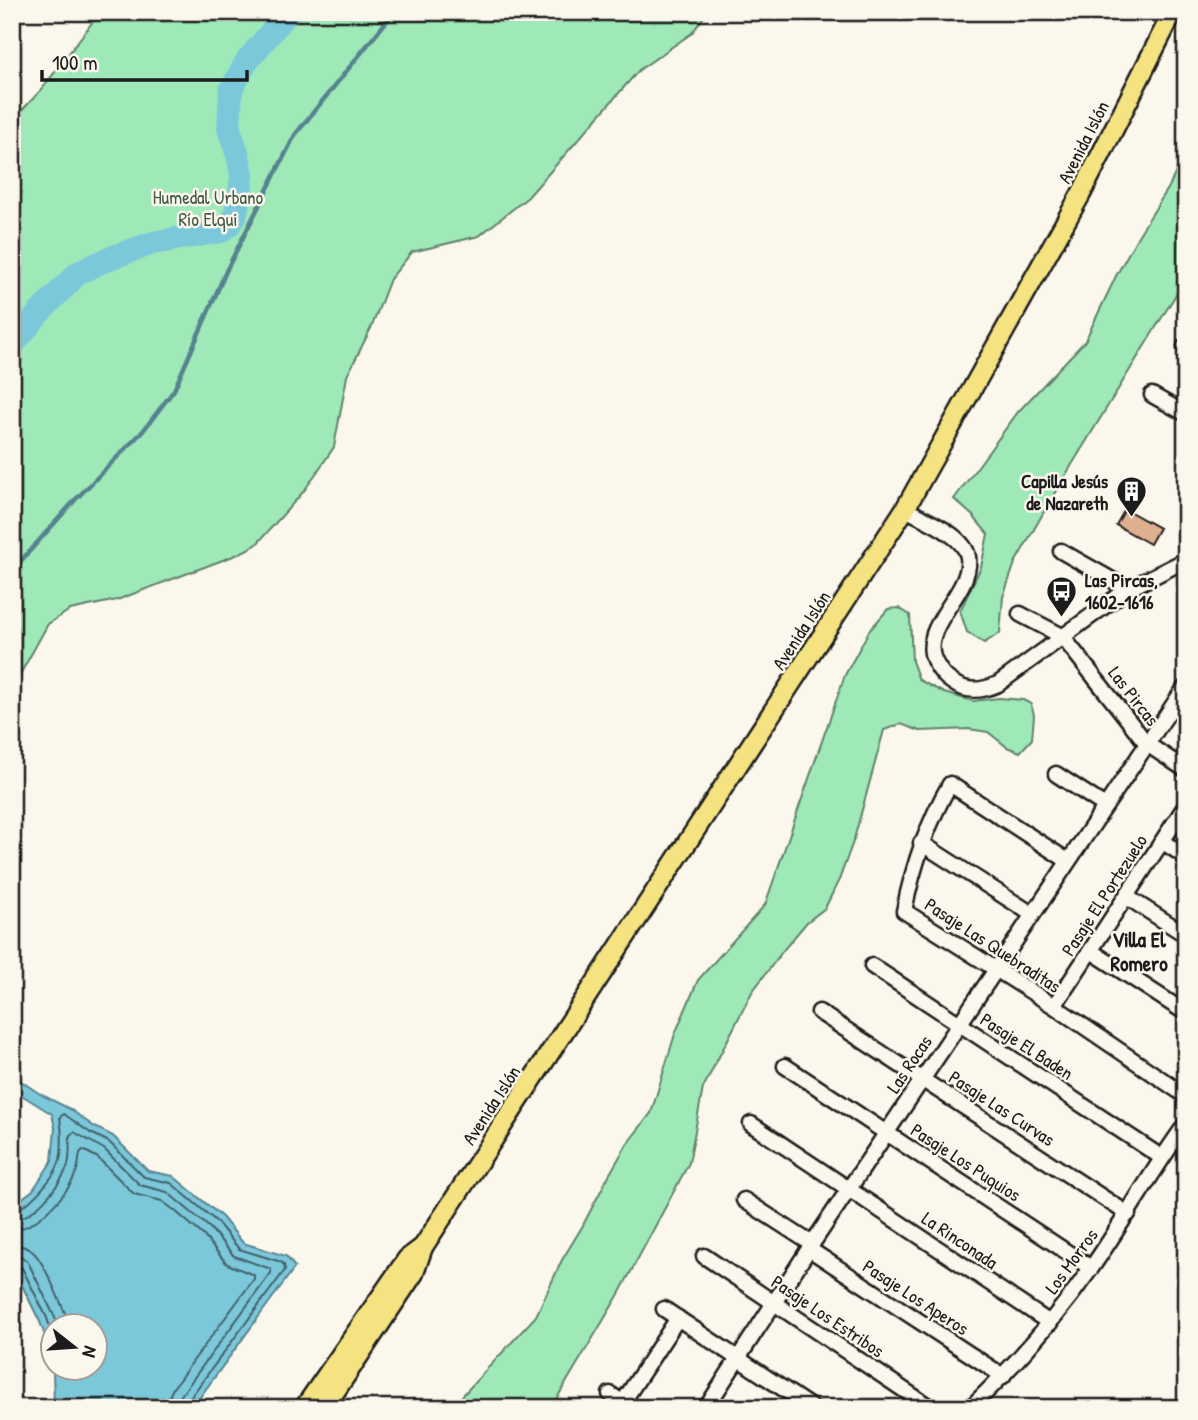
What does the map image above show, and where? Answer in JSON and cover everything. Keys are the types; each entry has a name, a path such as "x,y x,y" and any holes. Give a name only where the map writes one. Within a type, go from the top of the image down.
{"main road":[{"name":"Avenida Islón","path":"324,1408 414,1273 423,1247 905,509 1080,194 1172,12"},
{"name":"Avenida Islón","path":"304,1408 407,1259 423,1247"}],"street":[{"path":"1152,395 1186,414"},
{"path":"905,509 957,538 965,546 968,569 935,631 931,655 946,678 971,690 984,690 998,684 1128,589 1186,560"},
{"path":"1062,551 1128,589"},
{"path":"1020,614 1062,636"},
{"name":"Las Pircas","path":"1062,636 1147,744 1186,770"},
{"name":"Las Rocas","path":"706,1408 810,1246 1186,686"},
{"path":"1056,774 1105,806"},
{"name":"Pasaje Las Quebraditas","path":"1068,861 950,784 922,843 904,911 1054,1006 1186,1096"},
{"name":"Pasaje El Portezuelo","path":"1054,1006 1186,805"},
{"path":"1163,842 1186,857"},
{"path":"922,843 1032,914"},
{"path":"1126,897 1186,935"},
{"path":"1091,951 1186,1013"},
{"name":"Pasaje El Baden","path":"872,967 1161,1157"},
{"name":"Pasaje Las Curvas","path":"820,1012 1128,1214"},
{"name":"Pasaje Los Puquios","path":"785,1066 1091,1268"},
{"name":"La Rinconada","path":"751,1124 1050,1322"},
{"name":"Los Morros","path":"970,1408 1003,1376 1050,1322 1091,1268 1128,1214 1161,1157 1186,1124"},
{"name":"Pasaje Los Aperos","path":"744,1200 1003,1376"},
{"name":"Pasaje Los Estribos","path":"704,1256 931,1408"},
{"path":"664,1309 812,1408"},
{"path":"610,1394 627,1405 678,1318"}],"green space":[{"name":"Humedal Urbano Río Elqui","path":"100,12 707,12 692,33 639,70 528,197 479,236 412,252 390,279 372,326 347,376 334,447 304,491 256,545 117,600 70,610 48,624 12,689 12,121 42,89"},
{"path":"1186,150 1186,278 1015,563 1003,597 1000,633 984,643 967,632 960,611 981,567 988,534 954,499 1018,412 1085,341 1116,276 1169,187"},
{"path":"899,608 910,615 912,661 919,680 944,693 973,701 999,698 1023,700 1031,704 1034,715 1032,739 1020,752 1007,747 988,732 969,729 920,731 901,724 884,730 854,839 839,880 825,908 807,922 752,992 703,1088 689,1163 619,1294 551,1408 451,1408 536,1316 562,1260 608,1177 627,1144 651,1113 675,1034 698,980 765,905 845,675 869,631 888,609"}],"water":[{"path":"12,1075 113,1136 148,1171 173,1176 222,1217 243,1243 286,1256 295,1267 192,1408 54,1408 53,1382 108,1382 108,1312 38,1312 38,1318 12,1265 12,1206 33,1190 52,1161 55,1128 52,1114 12,1089"}],"building":[{"name":"Capilla Jesús de Nazareth","path":"1125,509 1159,528 1150,544 1116,525"}],"waterway":[{"path":"12,346 39,313 78,273 153,243 221,231 230,224 235,216 242,175 229,129 231,90 247,61 288,12"},
{"path":"12,567 19,563 76,499 143,431 174,390 227,269 295,135 394,12"}],"place":[{"name":"Capilla Jesús de Nazareth","path":"1131,519"},
{"name":"Las Pircas, 1602-1616","path":"1062,618"}],"district":[{"name":"Villa El Romero","path":"1139,952"}]}
